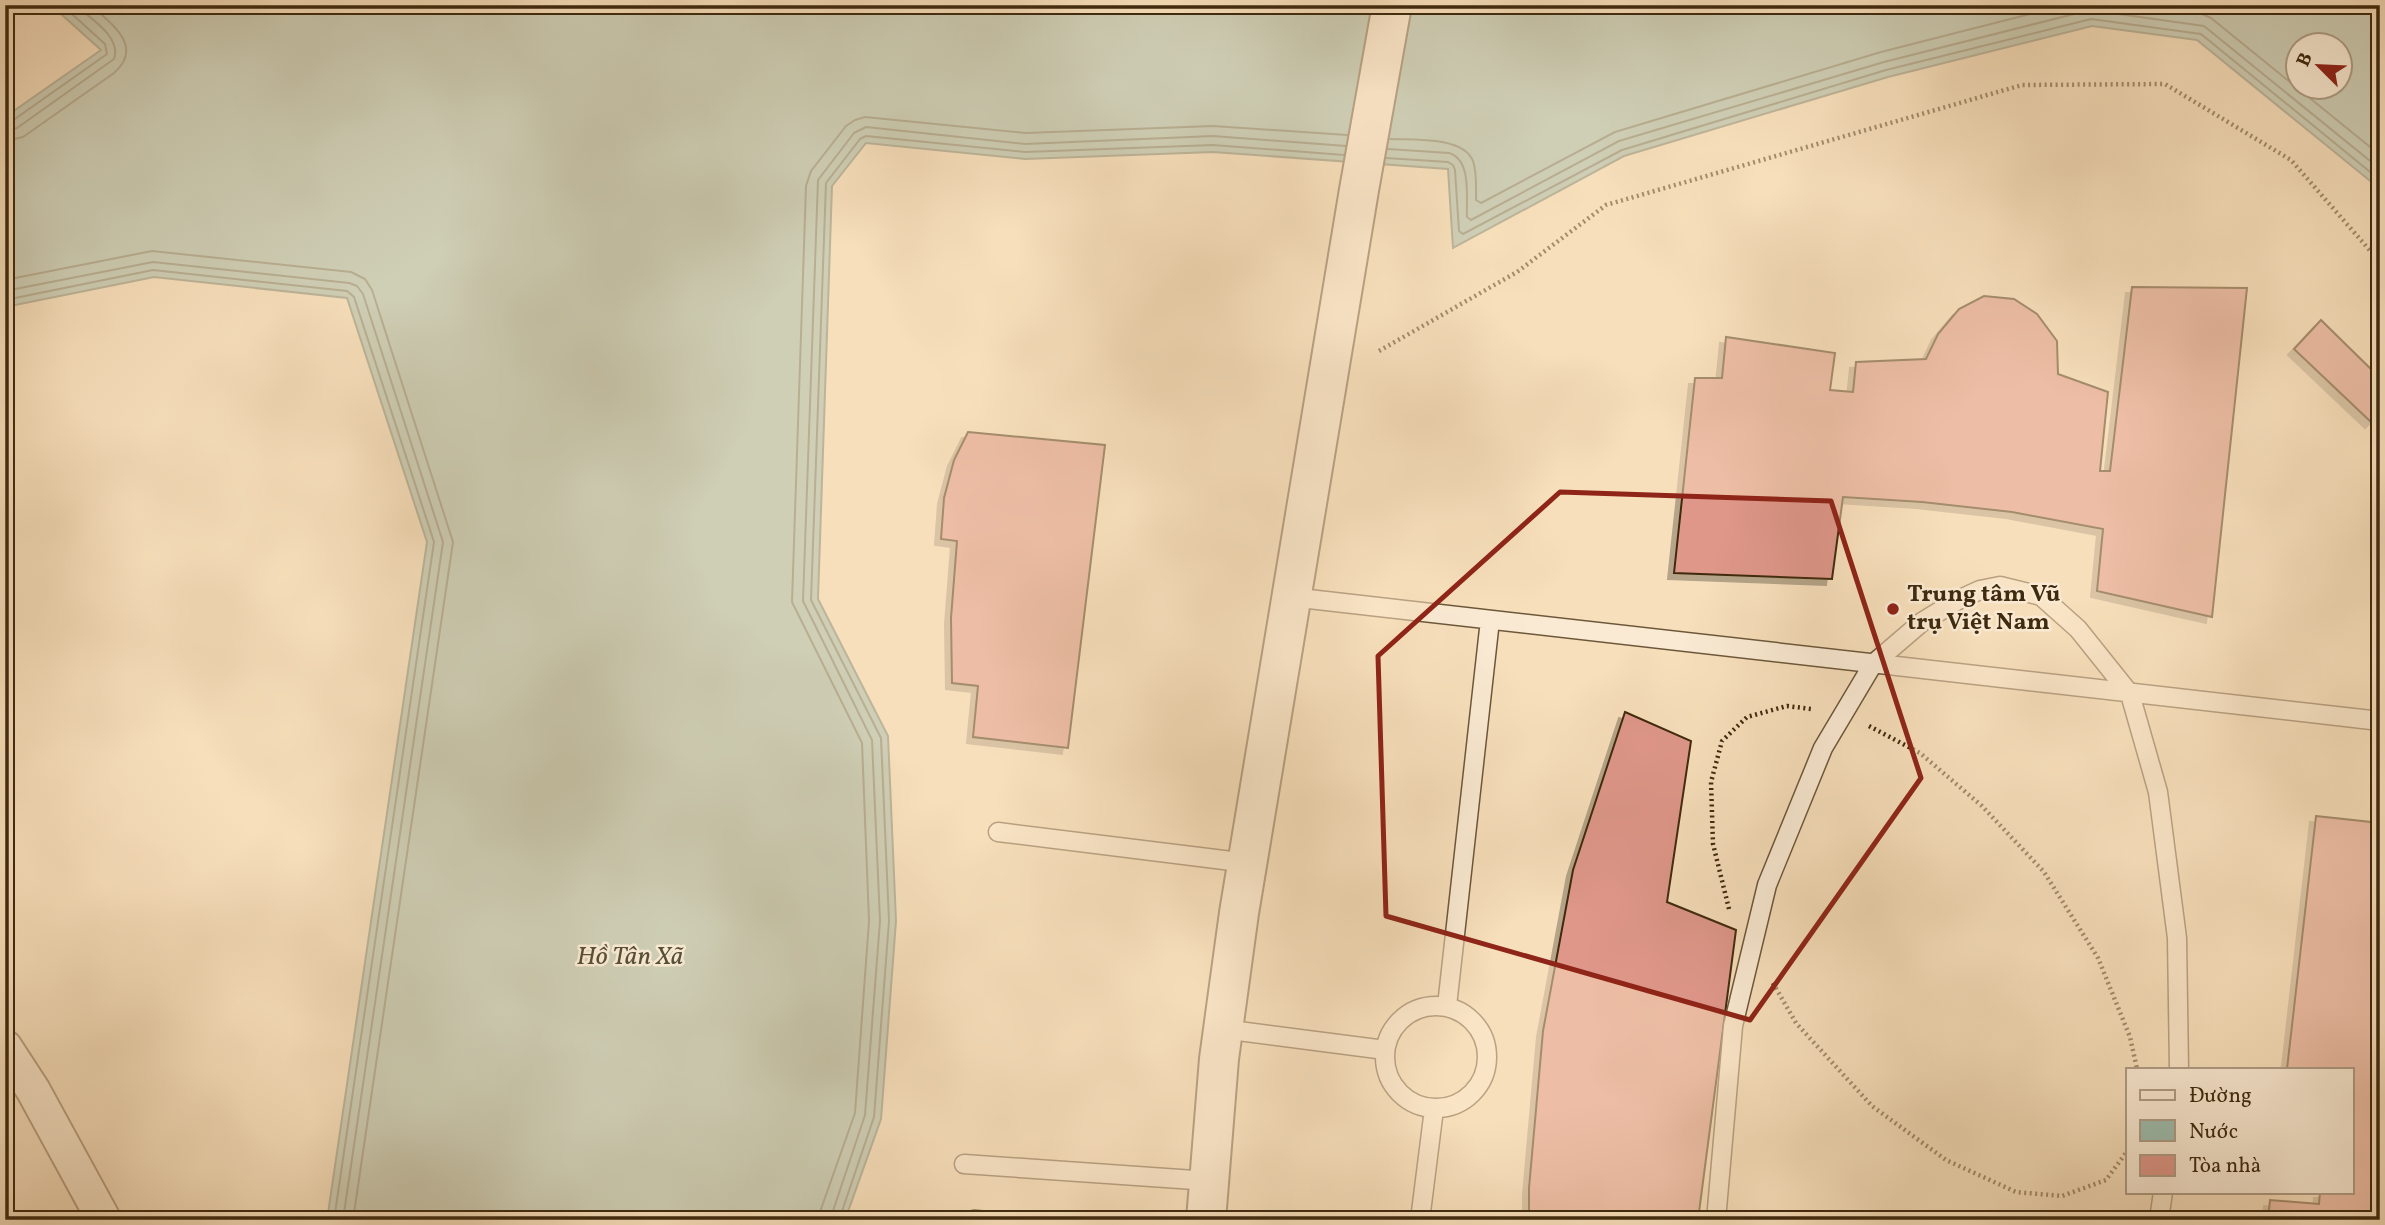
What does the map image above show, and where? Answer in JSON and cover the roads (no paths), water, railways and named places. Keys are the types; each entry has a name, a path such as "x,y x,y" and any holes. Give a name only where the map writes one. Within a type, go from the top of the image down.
{"street":[{"path":"1206,1220 1223,1029 1248,863 1392,5"},
{"path":"5,1046 33,1090 104,1220"}],"lane":[{"path":"1716,1220 1733,1026 1768,885 1823,748 1873,664 1922,622 1980,590 2000,586 2041,596 2078,629 2130,694 2158,792 2175,924 2179,1068"},
{"path":"1291,597 2380,721"},
{"path":"1447,1006 1490,620"},
{"path":"998,832 1248,863"},
{"path":"1430,1005 1447,1006 1462,1011 1474,1021 1488,1048 1488,1063 1483,1079 1475,1091 1463,1101 1434,1109 1417,1105 1402,1096 1391,1083 1385,1068 1385,1050 1390,1034 1400,1020 1414,1010 1430,1005"},
{"path":"1223,1029 1385,1050"},
{"path":"1420,1220 1434,1109"},
{"path":"964,1164 1209,1181"},
{"path":"2159,1220 2163,1194"}],"water":[{"name":"Hồ Tân Xã","path":"51,5 2380,5 2380,189 2197,40 2092,26 1888,77 1624,156 1453,248 1448,169 1213,152 1025,159 866,143 832,186 818,599 888,736 896,921 881,1119 845,1220 327,1220 427,542 347,298 154,277 5,307 5,117 101,50"}],"place":[{"name":"Trung tâm Vũ trụ Việt Nam","path":"1893,609"}]}
